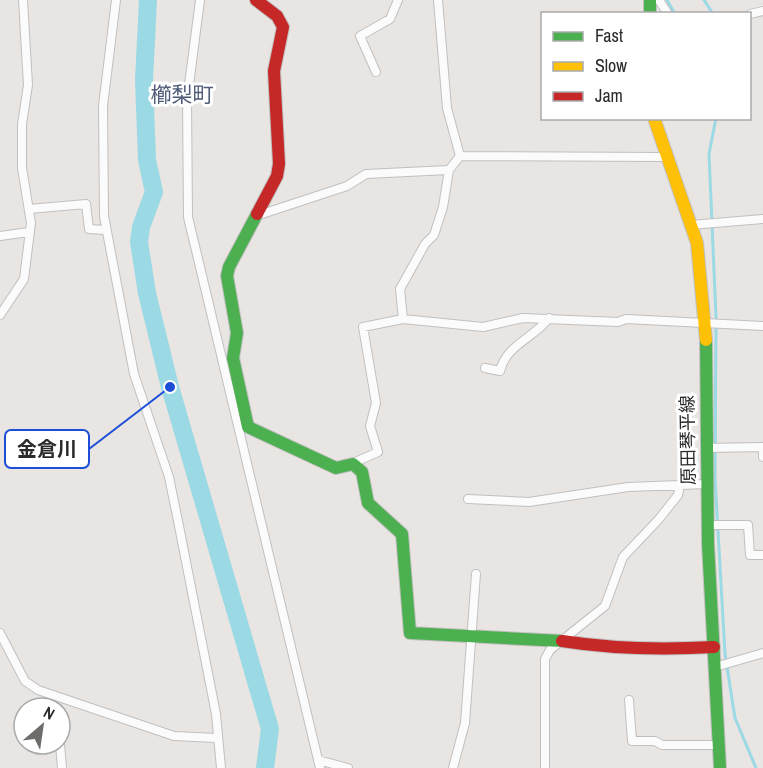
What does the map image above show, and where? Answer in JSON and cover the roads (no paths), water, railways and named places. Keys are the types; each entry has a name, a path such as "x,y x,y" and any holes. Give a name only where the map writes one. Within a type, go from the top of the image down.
{"street":[{"path":"0,315 24,279 29,232 29,209 22,168 22,124 28,85 24,0"},
{"path":"117,0 103,106 102,195 106,230 134,374 169,477 216,714 221,768"},
{"path":"200,0 187,100 188,217 248,427 336,468 378,452 370,426 376,403 363,327 403,319 483,327 523,318 618,322 626,319 763,326"},
{"path":"256,0 277,16 284,27 274,71 279,164 277,176 229,267 227,276 237,333 228,359 319,764 348,768"},
{"path":"376,72 360,36 390,19 398,0"},
{"path":"438,0 447,108 460,156"},
{"name":"原田琴平線","path":"655,120 692,225 712,324 712,448 706,484 714,525 714,647 722,665 720,768"},
{"path":"460,156 666,157"},
{"path":"403,319 400,289 425,244 434,235 443,207 449,171 460,156"},
{"path":"256,216 347,186 366,174 449,171"},
{"path":"29,209 86,204 89,230 106,230"},
{"path":"692,225 763,219"},
{"path":"0,236 29,232"},
{"path":"484,368 500,371 511,350 542,328 549,318"},
{"path":"712,448 763,447 763,457"},
{"path":"353,463 360,468 367,483 368,503 402,534 410,633 561,641 631,649 714,647"},
{"path":"468,499 529,502 628,487 706,484"},
{"path":"545,768 545,659 550,650 605,606 623,557 678,495 680,485"},
{"path":"714,525 748,525 750,555 763,555"},
{"path":"453,768 465,723 476,574"},
{"path":"0,633 26,681 38,690 54,696"},
{"path":"722,665 763,653"},
{"path":"629,700 632,741 655,741 663,746 719,745"},
{"path":"72,702 174,736 216,738"}],"waterway":[{"path":"148,0 144,80 147,160 154,192 141,227 139,242 147,293 170,387 270,729 265,768"},
{"path":"667,0 674,12"},
{"path":"704,0 712,12"},
{"path":"716,120 709,154 716,317 715,478 725,654 735,718 756,768"}],"place":[{"name":"金倉川","path":"170,387"}],"district":[{"name":"櫛梨町","path":"182,95"}]}
